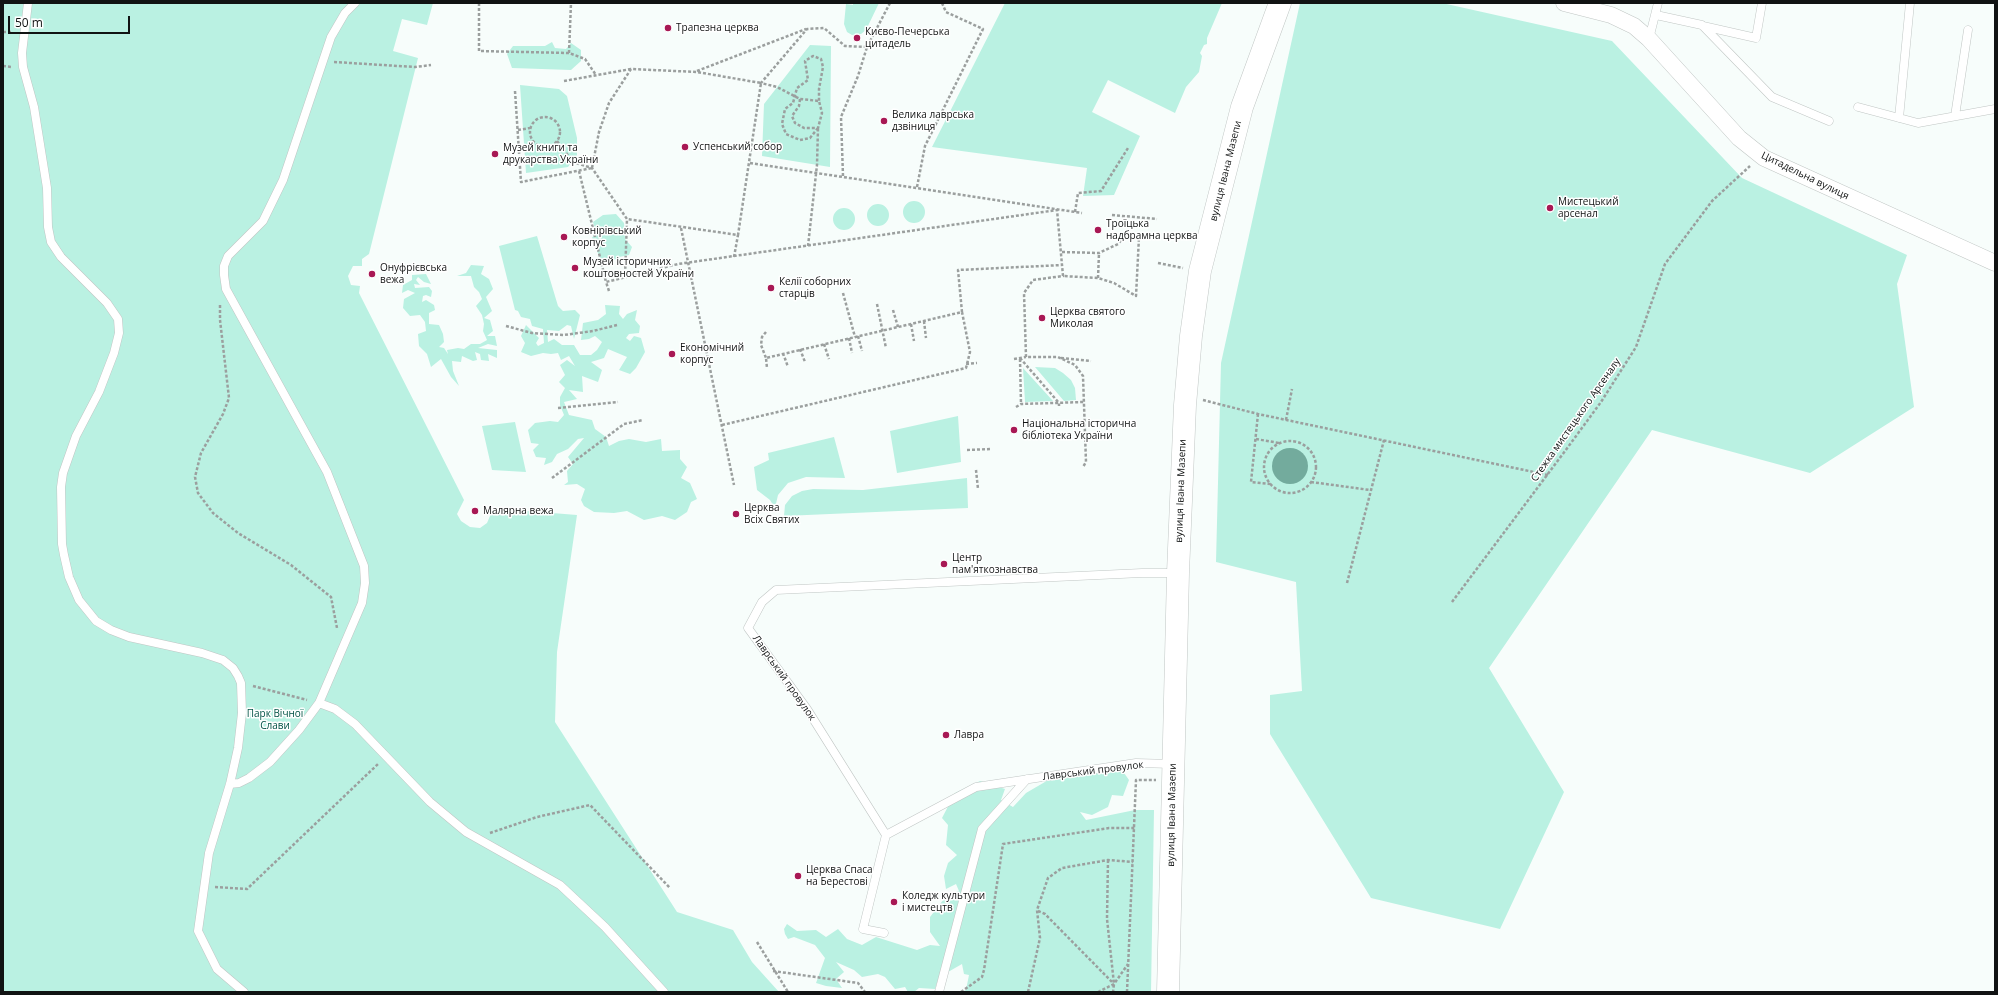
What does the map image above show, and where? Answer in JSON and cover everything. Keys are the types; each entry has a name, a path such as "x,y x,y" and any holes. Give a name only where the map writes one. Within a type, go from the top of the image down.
{"main road":[{"name":"вулиця Івана Мазепи","path":"1168,992 1178,573 1185,405 1190,336 1200,271 1242,107 1280,3"}],"street":[{"name":"Цитадельна вулиця","path":"1564,3 1611,15 1634,26 1649,39 1739,138 1764,158 1995,263"}],"lane":[{"path":"28,3 22,53 23,67 34,107 47,188 48,227 51,242 61,257 107,303 118,319 119,333 114,353 99,392 76,436 63,473 61,487 62,544 69,577 79,600 96,621 111,630 129,637 202,653 223,660 233,668 241,683 242,713 238,748 230,784 209,853 198,931 217,969 244,992"},
{"path":"230,784 239,783 270,762 299,730 319,703 362,602 365,583 364,566 327,472 226,289 224,266 228,256 263,221 283,180 331,37 345,13 355,3"},
{"path":"1649,39 1658,3"},
{"path":"1656,15 1756,38 1762,3"},
{"path":"1899,118 1910,3"},
{"path":"1702,25 1772,97 1829,121"},
{"path":"1955,116 1968,30"},
{"path":"1858,107 1918,123 1995,109"},
{"name":"Лаврський провулок","path":"1173,764 1136,763 976,787 886,835 807,709 748,628 762,602 776,590 1142,573 1178,573"},
{"path":"319,703 334,709 355,724 430,802 466,832 560,885 605,927 664,992"},
{"path":"939,992 982,829 1027,779"},
{"path":"884,932 863,929 886,835"}],"path":[{"path":"479,3 479,51 569,53 585,58 596,75"},
{"path":"569,53 572,3"},
{"path":"843,176 841,117 858,76 867,47 890,3"},
{"path":"917,187 925,146 983,29 946,12 942,3"},
{"path":"697,72 807,29 824,28 845,46 867,47"},
{"path":"734,257 750,163 761,83 807,29"},
{"path":"808,246 816,172 818,128 822,112 819,101 819,89 823,67 821,59 813,56 805,61 808,80 797,88 793,103 785,109 782,124 786,134 800,140 810,138 818,128"},
{"path":"322,62 415,67 431,65"},
{"path":"592,168 600,129 609,103 631,69"},
{"path":"564,81 631,69 697,72 761,83 777,87 800,98 819,101"},
{"path":"515,91 521,182 592,168"},
{"path":"800,98 799,106 792,116 795,124 804,128 818,128"},
{"path":"549,117 557,123 559,127 559,137 557,141 548,146 539,145 531,138 530,128 532,124 540,118 549,117"},
{"path":"518,130 530,128"},
{"path":"557,141 573,162 592,168 627,219 625,277"},
{"path":"1075,212 1078,193 1101,191 1128,148"},
{"path":"750,163 1082,213"},
{"name":"Стежка мистецького Арсеналу","path":"1452,602 1601,402 1636,347 1665,264 1712,201 1753,163"},
{"path":"579,171 609,291"},
{"path":"606,282 678,264 688,264 1057,210"},
{"path":"1057,210 1063,276"},
{"path":"1112,215 1157,219"},
{"path":"627,219 681,228 738,235"},
{"path":"681,228 734,486"},
{"path":"1026,356 1024,293 1033,280 1063,276 1098,278 1114,283 1136,296 1140,237 1126,235 1118,244 1099,253 1062,252"},
{"path":"1098,278 1099,253"},
{"path":"722,425 966,368 970,352 962,312 958,270 1063,265"},
{"path":"226,289 220,302 220,320 229,398 223,414 200,453 195,477 198,493 213,513 238,533 291,565 331,597 337,625 339,655"},
{"path":"843,293 862,351"},
{"path":"877,304 886,348"},
{"path":"894,310 898,327"},
{"path":"766,358 962,312"},
{"path":"924,321 926,338"},
{"path":"911,324 914,341"},
{"path":"506,326 532,333 564,335 593,331 616,325"},
{"path":"766,332 762,337 761,345 766,358 767,368"},
{"path":"849,338 852,353"},
{"path":"824,344 829,359"},
{"path":"800,349 805,362"},
{"path":"783,353 788,367"},
{"path":"1014,359 1026,356 1058,357 1091,361"},
{"path":"1058,357 1075,365 1083,376 1086,462 1083,467"},
{"path":"1020,358 1059,402 1059,406"},
{"path":"1020,358 1021,404"},
{"path":"966,364 977,363"},
{"path":"1286,420 1292,389"},
{"path":"1197,398 1258,414 1548,475"},
{"path":"558,408 618,402"},
{"path":"1016,407 1021,404 1084,402"},
{"path":"1256,439 1280,443 1293,441 1302,444 1309,449 1314,456 1316,465 1315,474 1306,488 1291,493 1284,492 1271,484 1251,482 1258,414"},
{"path":"552,478 624,424 642,420"},
{"path":"1347,583 1384,440"},
{"path":"1271,484 1266,476 1264,468 1265,459 1269,451 1280,443"},
{"path":"967,450 991,449"},
{"path":"976,470 978,489"},
{"path":"1311,482 1370,490"},
{"path":"241,683 319,703"},
{"path":"204,887 247,889 386,757"},
{"path":"1127,992 1136,780"},
{"path":"477,838 537,817 590,805 670,888"},
{"path":"961,992 982,977 984,970 1003,844 1109,828 1135,828"},
{"path":"1028,992 1040,938 1037,910 1048,878 1062,868 1108,860 1133,862"},
{"path":"1108,860 1107,919 1114,984 1113,992"},
{"path":"1037,910 1045,914 1114,984"},
{"path":"757,942 773,971 788,992"},
{"path":"1098,992 1114,984 1128,964"},
{"path":"773,971 858,983 865,992"}],"green space":[{"name":"Парк Вічної Слави","path":"3,3 433,3 427,25 402,19 393,51 418,58 369,254 362,259 362,266 353,266 348,276 351,285 360,286 359,293 464,500 457,514 461,521 470,527 480,528 487,523 490,516 490,508 577,515 557,652 555,722 677,912 733,930 752,962 779,992 3,992"},
{"path":"853,3 879,3 866,30 861,34 852,35 847,32 844,24 846,4 853,5"},
{"path":"1005,3 1222,3 1207,38 1207,44 1204,45 1200,53 1202,56 1199,72 1186,87 1175,113 1108,80 1092,112 1140,136 1114,195 1083,196 1087,168 932,147"},
{"path":"1300,3 1442,3 1612,41 1742,178 1907,255 1897,284 1914,407 1810,473 1652,430 1489,668 1564,792 1500,929 1371,898 1270,734 1270,695 1302,691 1296,582 1216,562 1221,363"},
{"path":"552,42 555,48 566,49 571,43 581,50 581,61 571,70 512,68 507,54 513,46 545,46"},
{"path":"810,45 831,46 830,167 762,156 764,104"},
{"path":"520,85 559,89 567,96 577,138 577,155 568,167 526,173"},
{"path":"914,201 922,204 925,212 922,220 914,223 906,220 903,212 906,204"},
{"path":"878,204 886,207 889,215 886,223 878,226 870,223 867,215 870,207"},
{"path":"844,208 852,211 855,219 852,227 844,230 836,227 833,219 836,211"},
{"path":"616,214 624,223 625,239 632,247 629,255 619,257 609,263 600,258 597,251 598,247 592,238 596,232 593,222 603,215"},
{"path":"537,236 558,306 563,311 575,310 580,315 574,339 571,326 567,325 559,331 547,330 548,342 554,339 562,345 574,345 580,355 591,355 597,350 602,342 595,336 589,339 581,340 583,323 598,320 606,314 605,305 620,306 619,314 623,319 627,314 637,310 635,320 640,326 639,333 629,334 626,338 630,341 634,336 641,338 645,352 636,368 630,374 619,370 627,357 608,349 604,358 591,362 602,370 598,382 582,376 583,392 569,390 577,399 564,402 569,415 592,420 595,429 606,437 609,446 619,441 629,439 646,442 661,439 662,451 680,450 680,459 687,467 681,478 690,483 697,499 691,502 687,512 675,520 662,516 644,520 627,511 614,513 594,512 584,506 581,500 585,489 577,484 564,485 568,482 567,471 573,464 568,457 584,438 578,439 568,449 557,454 552,462 544,465 546,458 536,457 533,450 539,444 531,443 528,430 535,423 550,421 558,422 564,415 560,405 560,397 565,388 559,382 565,375 560,365 567,360 575,366 569,356 561,360 558,353 543,353 531,356 521,352 525,343 521,336 526,325 539,338 536,343 538,346 544,343 543,329 532,326 530,319 521,317 518,311 515,310 499,246"},
{"path":"471,265 484,266 481,274 489,279 493,289 486,297 492,311 484,318 490,320 493,331 487,336 495,336 497,346 488,344 478,348 497,350 497,358 488,354 489,361 481,360 480,354 475,352 477,360 473,361 462,356 461,362 452,361 453,371 459,386 451,377 441,359 431,367 427,354 419,346 418,334 426,331 425,322 420,315 410,316 403,308 404,299 415,293 408,290 402,293 403,285 412,280 412,275 426,274 431,284 424,282 418,277 416,280 420,285 414,284 415,288 429,287 432,291 431,297 426,295 423,296 422,302 426,300 434,305 435,310 429,313 429,324 439,325 443,334 444,342 439,347 444,348 448,354 447,350 458,348 464,349 471,344 480,344 487,340 483,331 484,324 482,315 476,306 482,299 479,292 474,287 471,276 457,276 466,273"},
{"path":"1035,367 1055,368 1063,373 1071,380 1075,388 1076,400 1064,401"},
{"path":"1023,368 1053,401 1025,402"},
{"path":"958,416 961,462 897,473 890,431"},
{"path":"515,422 526,472 492,470 482,426"},
{"path":"834,437 845,478 806,477 788,483 778,495 775,508 770,500 757,490 754,467 769,460 768,453"},
{"path":"967,478 968,508 784,516 785,505 792,496 802,491 813,489 863,490"},
{"path":"1122,770 1129,780 1123,796 1112,795 1108,807 1092,815 1080,812 1086,820 1135,810 1154,810 1151,992 961,992 966,990 969,975 964,974 962,964 938,980 935,989 919,988 914,992 908,992 905,987 895,989 885,977 878,974 862,977 854,970 836,962 844,972 836,979 842,988 826,986 816,983 825,958 815,945 794,937 788,939 785,934 784,929 787,924 797,931 816,930 826,937 838,929 847,939 862,945 876,937 917,950 930,945 940,946 930,932 930,917 947,895 959,891 956,884 946,889 944,876 948,863 957,855 946,845 948,825 942,818 955,793 980,781 1005,789 1001,800 1013,807 1026,793 1050,779"}],"shaded area":[{"path":"1294,448 1303,453 1307,459 1307,473 1303,479 1294,484 1286,484 1277,479 1273,473 1272,462 1277,453 1283,449"}],"place":[{"name":"Трапезна церква","path":"668,28"},
{"name":"Києво-Печерська цитадель","path":"857,38"},
{"name":"Велика лаврська дзвіниця","path":"884,121"},
{"name":"Успенський собор","path":"685,147"},
{"name":"Музей книги та друкарства України","path":"495,154"},
{"name":"Мистецький арсенал","path":"1550,208"},
{"name":"Троїцька надбрамна церква","path":"1098,230"},
{"name":"Ковнірівський корпус","path":"564,237"},
{"name":"Музей історичних коштовностей України","path":"575,268"},
{"name":"Онуфрієвська вежа","path":"372,274"},
{"name":"Келії соборних старців","path":"771,288"},
{"name":"Церква святого Миколая","path":"1042,318"},
{"name":"Економічний корпус","path":"672,354"},
{"name":"Національна історична бібліотека України","path":"1014,430"},
{"name":"Малярна вежа","path":"475,511"},
{"name":"Церква Всіх Святих","path":"736,514"},
{"name":"Центр пам'яткознавства","path":"944,564"},
{"name":"Лавра","path":"946,735"},
{"name":"Церква Спаса на Берестові","path":"798,876"},
{"name":"Коледж культури і мистецтв","path":"894,902"}]}
